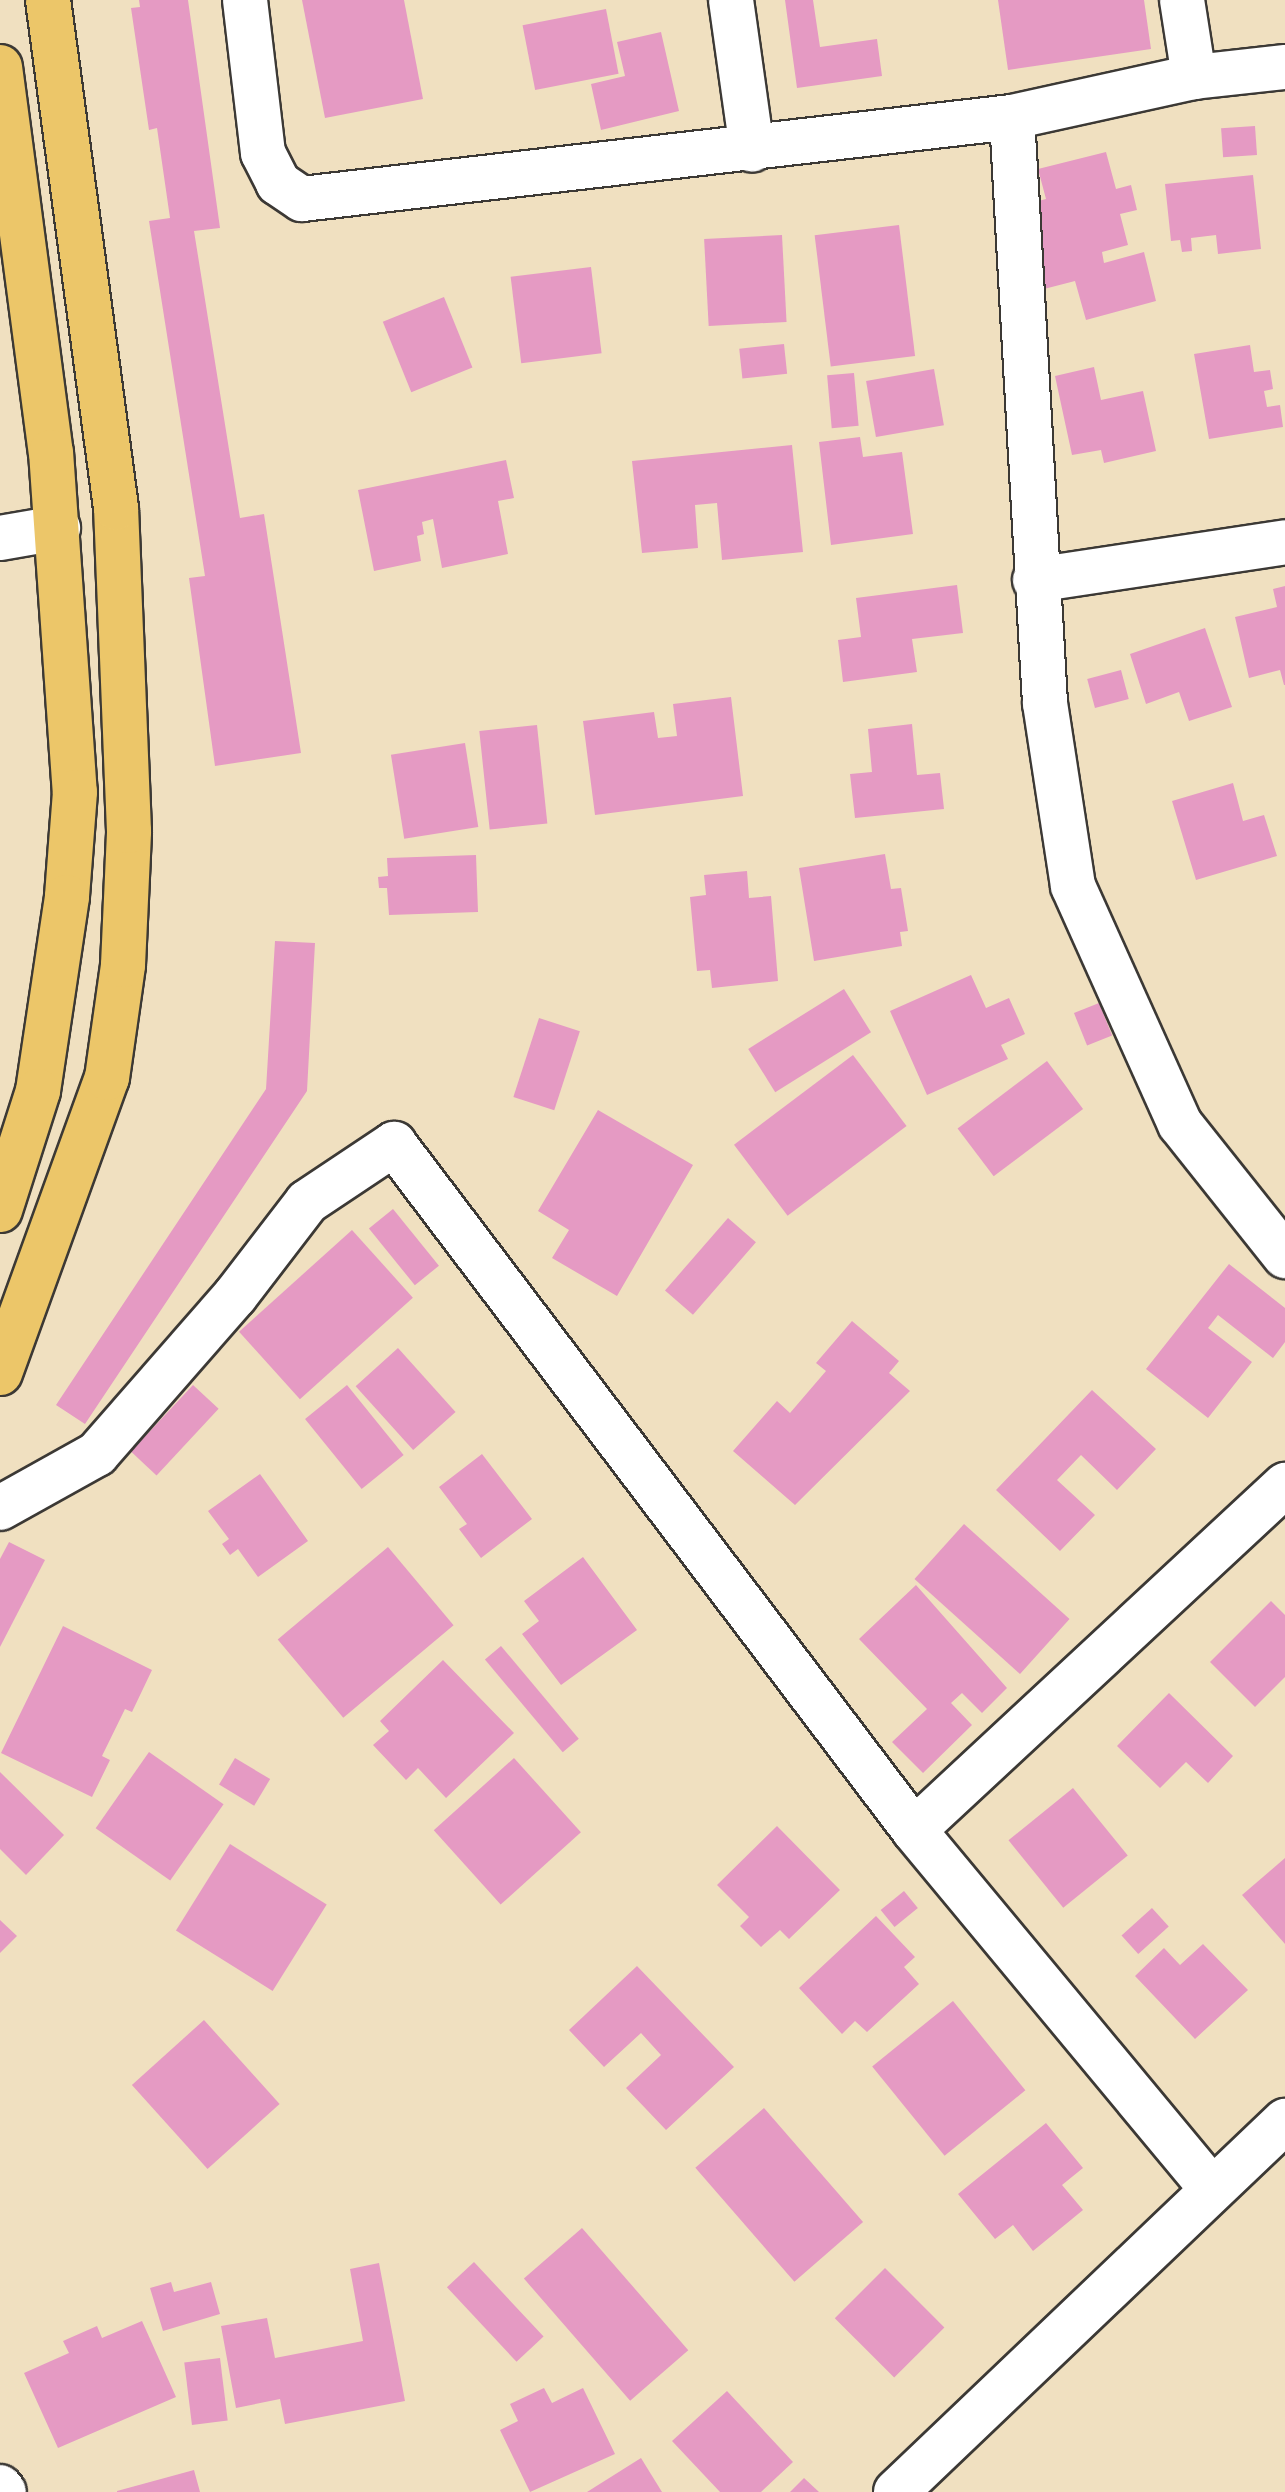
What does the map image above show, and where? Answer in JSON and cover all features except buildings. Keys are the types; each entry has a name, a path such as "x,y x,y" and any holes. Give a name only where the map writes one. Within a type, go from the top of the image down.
{"main road":[{"path":"0,1373 107,1078 123,965 129,831 116,508 48,0"},
{"path":"0,67 58,528 75,792 67,897 38,1091 0,1210"}],"street":[{"path":"245,0 263,153 278,183 302,199 752,150 1012,117 1194,77 1285,67"},
{"path":"731,0 752,150"},
{"path":"1182,0 1194,77"},
{"path":"1012,117 1035,580 1045,703 1073,886 1180,1124 1285,1256"},
{"path":"0,538 58,528"},
{"path":"1035,580 1285,542"},
{"path":"0,1508 97,1454 235,1296 307,1202 394,1144 914,1830 1211,2188"},
{"path":"914,1830 1285,1485"},
{"path":"896,2492 1211,2188 1285,2121"},
{"path":"0,2487 4,2492"}]}
